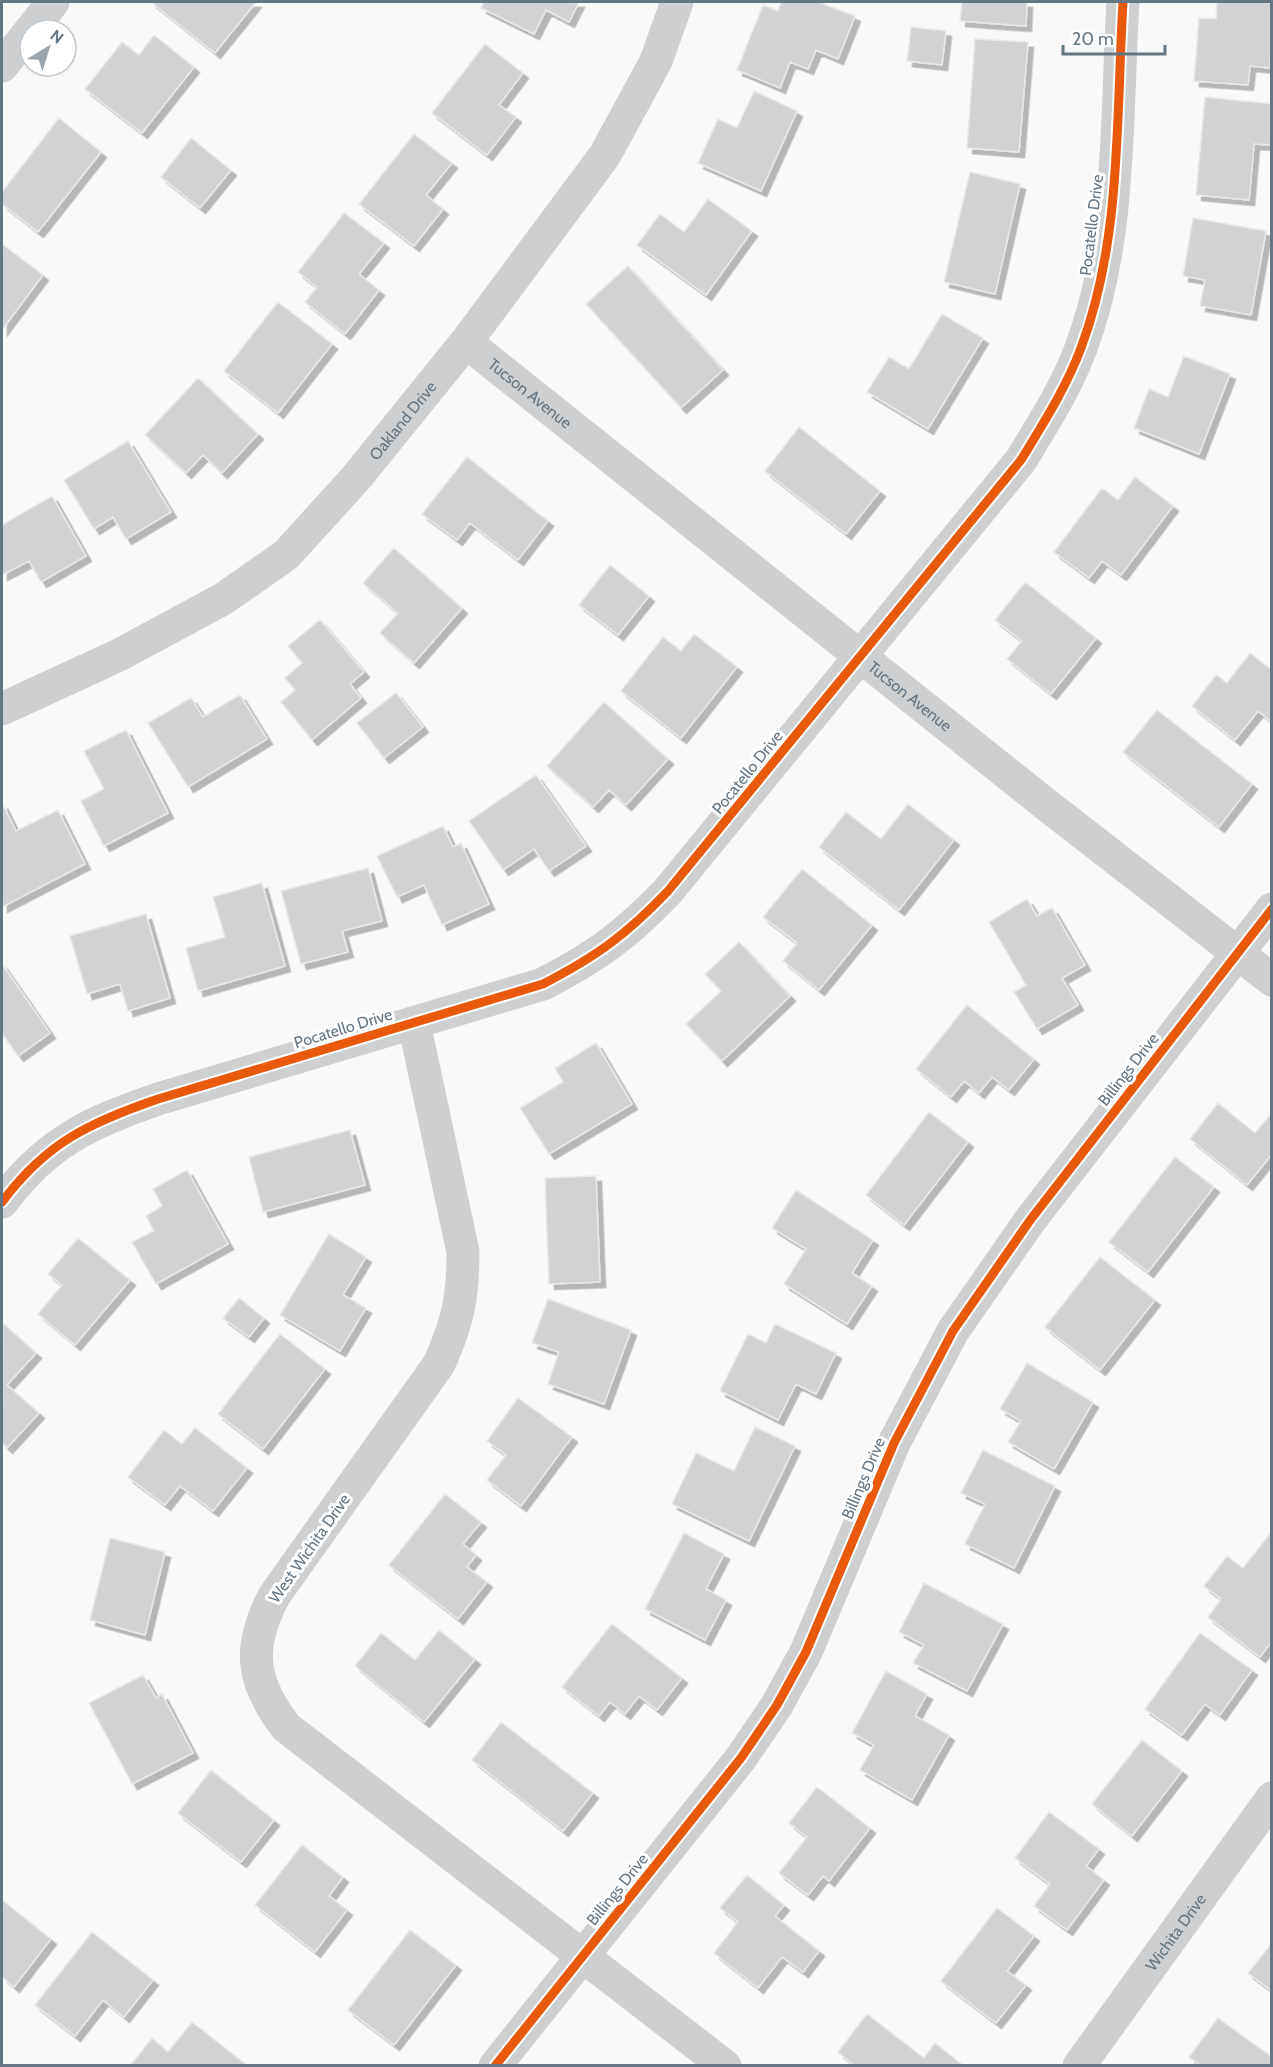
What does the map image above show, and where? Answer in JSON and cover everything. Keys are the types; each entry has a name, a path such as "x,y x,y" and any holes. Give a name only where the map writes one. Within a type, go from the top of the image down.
{"street":[{"path":"40,18 53,2"},
{"name":"Oakland Drive","path":"2,709 119,655 213,604 285,555 356,478 466,342 605,155 656,61 677,2"},
{"name":"Pocatello Drive","path":"2,1202 24,1172 64,1141 107,1117 158,1099 543,984 590,960 632,929 668,891 1021,460 1054,406 1080,348 1099,287 1110,224 1123,2"},
{"path":"2,66 18,45"},
{"name":"Tucson Avenue","path":"466,342 860,657 1272,980"},
{"name":"Billings Drive","path":"495,2066 741,1758 777,1705 806,1653 894,1443 953,1332 1031,1219 1236,952 1272,909"},
{"name":"West Wichita Drive","path":"414,1023 463,1252 463,1290 455,1328 439,1364 274,1596 261,1621 257,1640 258,1677 268,1703 286,1727 724,2066"},
{"name":"Wichita Drive","path":"1079,2066 1272,1798"}],"building":[{"path":"151,2 256,2 215,53"},
{"path":"484,2 579,2 569,22 546,10 534,34 481,8"},
{"path":"781,2 818,2 855,16 838,59 816,50 808,69 790,62 780,88 737,70 763,5 778,11"},
{"path":"962,2 1027,2 1026,26 960,21"},
{"path":"1217,2 1272,2 1270,68 1250,66 1248,85 1194,81 1199,18 1216,19"},
{"path":"911,27 946,31 942,65 907,61"},
{"path":"154,35 194,67 142,133 85,89 122,42 139,55"},
{"path":"975,39 1028,42 1019,152 967,148"},
{"path":"485,44 523,73 499,105 516,117 487,155 432,113"},
{"path":"754,91 797,111 761,191 698,163 718,119 737,128"},
{"path":"1205,97 1272,104 1272,145 1254,144 1249,200 1196,195"},
{"path":"59,118 101,152 38,232 2,204 2,192"},
{"path":"414,134 452,163 426,195 443,209 414,246 359,204"},
{"path":"191,138 231,170 200,208 161,177"},
{"path":"970,172 1020,184 995,294 944,282"},
{"path":"708,199 752,231 706,295 637,245 660,214 684,232"},
{"path":"344,213 384,243 359,274 379,290 345,334 305,302 317,287 298,272"},
{"path":"1193,218 1266,231 1251,315 1200,306 1205,280 1183,276"},
{"path":"2,244 43,275 2,330"},
{"path":"628,266 723,370 681,408 586,304"},
{"path":"278,302 332,344 278,413 224,371"},
{"path":"942,314 983,338 928,429 867,392 889,357 909,369"},
{"path":"1184,356 1230,374 1199,454 1134,428 1149,389 1168,397"},
{"path":"198,378 258,434 222,473 203,455 186,473 145,435"},
{"path":"799,427 880,491 846,534 765,471"},
{"path":"128,441 171,512 126,539 113,517 94,529 64,480"},
{"path":"467,457 548,521 518,560 470,523 457,540 422,514"},
{"path":"1135,477 1173,506 1121,575 1102,561 1089,578 1054,552 1102,488 1118,500"},
{"path":"52,496 86,556 41,582 29,561 2,575 2,525"},
{"path":"394,548 462,608 414,663 380,633 398,613 363,583"},
{"path":"610,565 649,596 618,635 579,605"},
{"path":"1025,582 1096,638 1051,694 1007,659 1022,641 995,620"},
{"path":"320,620 364,672 350,684 361,698 312,740 281,702 295,690 285,678 302,663 288,646"},
{"path":"694,634 737,667 681,738 621,691 663,637 681,651"},
{"path":"1250,653 1272,670 1272,722 1258,711 1235,740 1192,706 1216,675 1227,683"},
{"path":"396,693 423,727 384,758 357,723"},
{"path":"240,695 267,739 188,787 148,723 191,698 203,717"},
{"path":"604,702 668,759 626,805 609,790 593,807 547,766"},
{"path":"1157,710 1252,784 1219,827 1123,752"},
{"path":"126,730 168,813 104,846 81,801 104,789 84,751"},
{"path":"536,775 586,846 549,871 534,849 503,870 469,821"},
{"path":"2,803 16,831 58,810 85,864 2,907"},
{"path":"908,804 954,840 899,910 819,847 846,812 881,839"},
{"path":"443,826 453,847 461,843 489,904 442,925 424,885 397,897 377,856"},
{"path":"368,868 382,921 342,931 348,952 301,964 281,891"},
{"path":"802,869 872,925 819,990 783,961 797,943 763,917"},
{"path":"262,883 285,966 198,991 186,948 225,937 213,897"},
{"path":"1027,899 1037,916 1052,908 1085,965 1062,978 1078,1005 1037,1029 1014,992 1026,985 989,922"},
{"path":"146,914 170,998 128,1011 120,984 87,994 70,936"},
{"path":"739,942 790,996 722,1061 686,1024 721,991 705,974"},
{"path":"2,964 50,1033 18,1056 2,1036"},
{"path":"967,1005 1034,1059 1009,1090 992,1077 979,1093 964,1081 951,1097 916,1069"},
{"path":"596,1043 632,1104 549,1154 520,1108 563,1082 555,1068"},
{"path":"1218,1103 1255,1133 1272,1113 1272,1154 1247,1185 1190,1139"},
{"path":"929,1112 968,1142 904,1225 866,1195"},
{"path":"350,1130 365,1185 263,1212 249,1157"},
{"path":"1175,1157 1214,1187 1148,1272 1109,1242"},
{"path":"187,1170 228,1244 156,1284 132,1242 154,1231 146,1216 162,1206 153,1189"},
{"path":"596,1176 600,1282 549,1284 545,1178"},
{"path":"796,1190 873,1240 852,1273 872,1286 847,1324 784,1284 806,1249 772,1228"},
{"path":"329,1234 366,1257 343,1295 366,1308 340,1351 280,1315"},
{"path":"78,1238 130,1280 75,1345 38,1314 62,1285 48,1274"},
{"path":"1100,1257 1155,1300 1100,1370 1045,1327"},
{"path":"239,1298 264,1318 249,1337 223,1318"},
{"path":"548,1299 631,1330 604,1404 548,1384 559,1352 532,1343"},
{"path":"3,1323 36,1353 7,1385 39,1413 7,1448 2,1443"},
{"path":"775,1324 836,1353 816,1394 796,1384 778,1420 720,1391 748,1334 766,1343"},
{"path":"280,1334 325,1369 263,1449 218,1414"},
{"path":"1027,1363 1093,1402 1054,1469 1008,1442 1021,1421 1000,1409"},
{"path":"518,1398 572,1437 521,1506 487,1480 506,1455 487,1441"},
{"path":"755,1427 795,1446 749,1541 672,1504 696,1453 734,1471"},
{"path":"195,1428 247,1468 213,1511 180,1486 165,1505 128,1477 164,1430 182,1444"},
{"path":"983,1450 1055,1486 1014,1568 965,1544 985,1504 961,1493"},
{"path":"445,1494 481,1522 463,1544 476,1555 467,1567 487,1582 458,1619 389,1565"},
{"path":"1272,1531 1272,1641 1260,1657 1208,1617 1221,1599 1204,1586 1227,1556 1243,1568"},
{"path":"684,1533 724,1554 706,1589 726,1600 705,1640 645,1609"},
{"path":"110,1538 165,1552 145,1635 90,1620"},
{"path":"924,1583 1003,1624 967,1691 913,1663 924,1645 899,1632"},
{"path":"612,1624 682,1678 657,1710 639,1696 625,1714 610,1702 599,1716 562,1687"},
{"path":"439,1630 475,1659 424,1722 355,1666 381,1633 415,1660"},
{"path":"1200,1633 1252,1670 1220,1715 1205,1704 1182,1735 1145,1709"},
{"path":"886,1671 927,1694 915,1716 949,1735 912,1800 860,1770 874,1745 852,1733"},
{"path":"143,1675 156,1698 162,1694 193,1753 132,1784 89,1703"},
{"path":"501,1722 593,1793 563,1831 472,1760"},
{"path":"1142,1740 1182,1771 1132,1836 1092,1804"},
{"path":"211,1770 274,1820 241,1862 178,1813"},
{"path":"817,1787 870,1828 829,1881 823,1876 808,1895 779,1873 807,1837 789,1823"},
{"path":"1049,1812 1099,1849 1086,1866 1104,1880 1067,1930 1034,1906 1050,1884 1015,1858"},
{"path":"302,1845 343,1877 329,1896 347,1910 315,1952 255,1905"},
{"path":"747,1875 784,1905 775,1916 819,1951 803,1972 782,1957 758,1988 714,1953 738,1922 720,1908"},
{"path":"2,1900 51,1939 14,1987 2,1977"},
{"path":"997,1908 1034,1936 1007,1971 1026,1985 996,2023 941,1981"},
{"path":"410,1930 456,1965 394,2045 348,2010"},
{"path":"92,1932 153,1980 124,2017 103,2000 75,2036 35,2005"},
{"path":"1272,1943 1272,1991 1248,1973"},
{"path":"867,2014 924,2058 935,2043 964,2066 855,2066 838,2052"},
{"path":"1218,2018 1272,2057 1272,2066 1201,2066 1189,2057"},
{"path":"192,2022 248,2066 130,2066 152,2038 168,2052"}],"cycle path":[{"path":"2,1202 19,1181 53,1149 90,1126 158,1099 543,984 610,944 668,891 1021,460 1061,392 1081,348 1104,264 1115,177 1123,2"},
{"path":"495,2066 741,1758 777,1705 806,1652 894,1443 953,1331 1031,1219 1272,909"}]}
